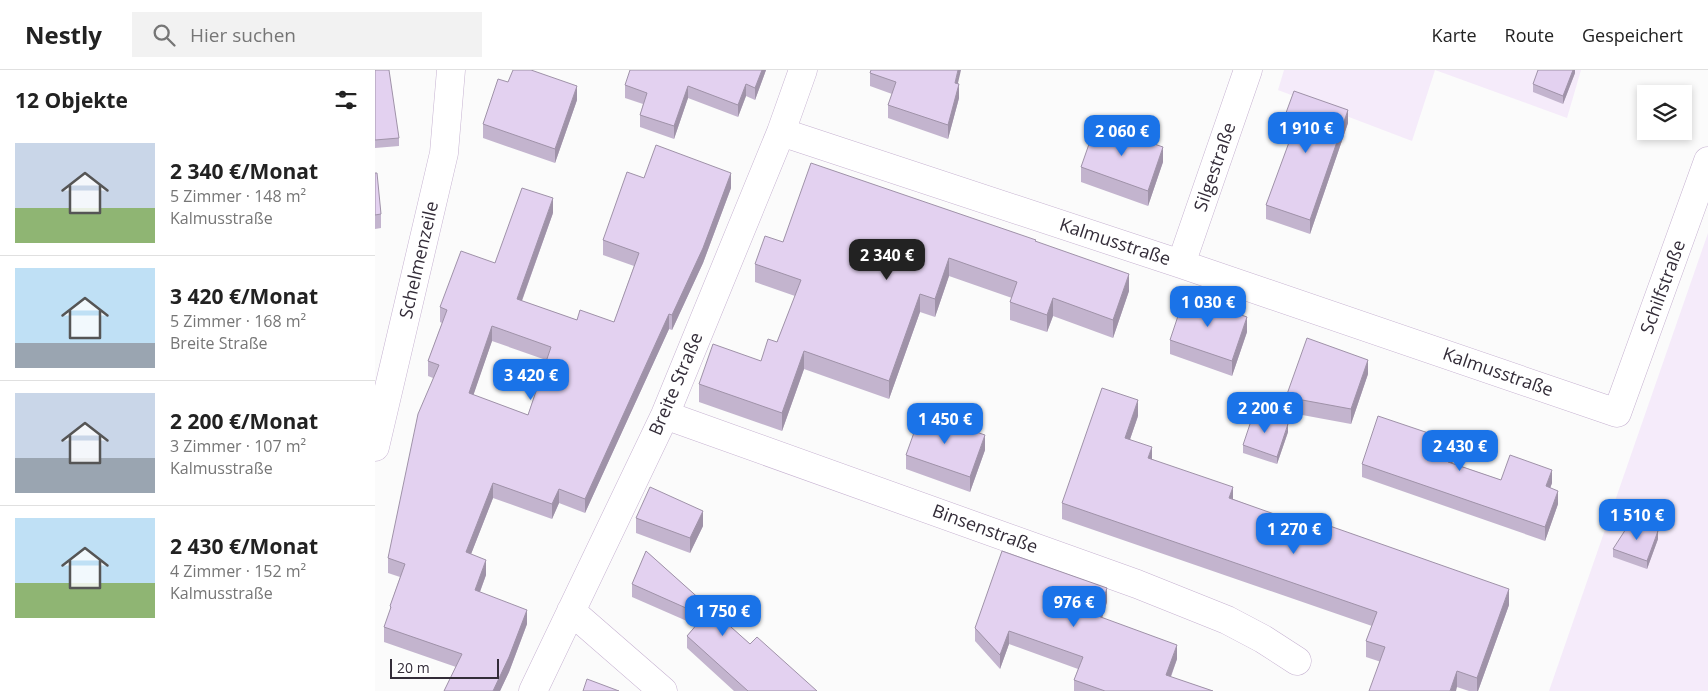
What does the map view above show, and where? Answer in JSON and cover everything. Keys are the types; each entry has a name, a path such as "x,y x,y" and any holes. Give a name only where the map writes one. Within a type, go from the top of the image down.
{"street":[{"name":"Schelmenzeile","path":"375,447 444,153 451,70"},
{"name":"Breite Straße","path":"533,691 665,415 781,132 803,70"},
{"name":"Silgestraße","path":"1181,264 1248,70"},
{"name":"Kalmusstraße","path":"781,132 1181,264 1617,413"},
{"name":"Schilfstraße","path":"1617,413 1708,161"},
{"name":"Binsenstraße","path":"665,415 1137,584 1227,620 1263,639 1297,661"},
{"path":"571,611 663,691"}],"shaded area":[{"path":"1284,70 1435,70 1412,141 1278,90"},
{"path":"1435,70 1581,70 1567,118"},
{"path":"1708,233 1708,691 1549,691"}],"building":[{"path":"375,70 389,70 399,138 375,140"},
{"path":"513,70 531,70 577,86 555,149 483,124 498,79 508,82"},
{"path":"630,70 762,70 755,88 746,84 738,105 688,86 674,126 640,115 647,93 625,85"},
{"path":"871,70 958,70 955,83 959,84 948,125 888,105 896,82 870,73"},
{"path":"1538,70 1573,70 1563,96 1533,84"},
{"path":"1294,91 1348,110 1310,220 1266,205 1295,126 1283,121"},
{"path":"1096,124 1163,147 1148,191 1081,167"},
{"path":"656,145 731,173 703,248 672,315 669,314 585,499 559,489 552,504 493,483 466,552 486,560 475,590 527,610 509,657 493,691 444,691 462,654 384,627 405,564 388,558 418,414 439,365 428,361 447,310 440,307 461,251 495,263 522,188 553,198 517,299 577,320 580,310 614,322 639,253 603,240 627,172 644,178","holes":["492,326 551,347 528,415 469,393"]},
{"path":"811,163 1129,274 1113,320 1053,298 1047,315 1010,302 1017,282 949,258 935,299 920,294 889,381 804,351 782,413 699,384 713,344 761,361 768,339 777,342 801,280 755,264 765,236 783,242"},
{"path":"375,173 377,173 381,214 375,215"},
{"path":"1185,295 1247,317 1232,361 1170,340"},
{"path":"1307,338 1368,360 1351,409 1286,397"},
{"path":"1102,388 1138,400 1125,438 1152,447 1148,458 1233,487 1229,498 1325,532 1327,525 1509,589 1477,678 1457,671 1450,691 1369,691 1385,647 1366,641 1377,612 1062,503"},
{"path":"1254,412 1288,424 1277,457 1243,445"},
{"path":"921,413 985,435 970,477 906,455"},
{"path":"1378,416 1455,442 1448,462 1501,480 1510,455 1552,470 1546,486 1558,491 1545,527 1362,464"},
{"path":"650,487 703,511 690,538 636,518"},
{"path":"1631,521 1658,531 1647,561 1613,549"},
{"path":"646,551 750,644 757,637 817,691 748,691 687,636 704,616 632,584"},
{"path":"1002,551 1107,588 1098,616 1177,645 1166,675 1213,691 1105,691 1074,680 1083,657 1009,631 1000,655 975,628"},
{"path":"587,679 619,691 583,691"}]}
